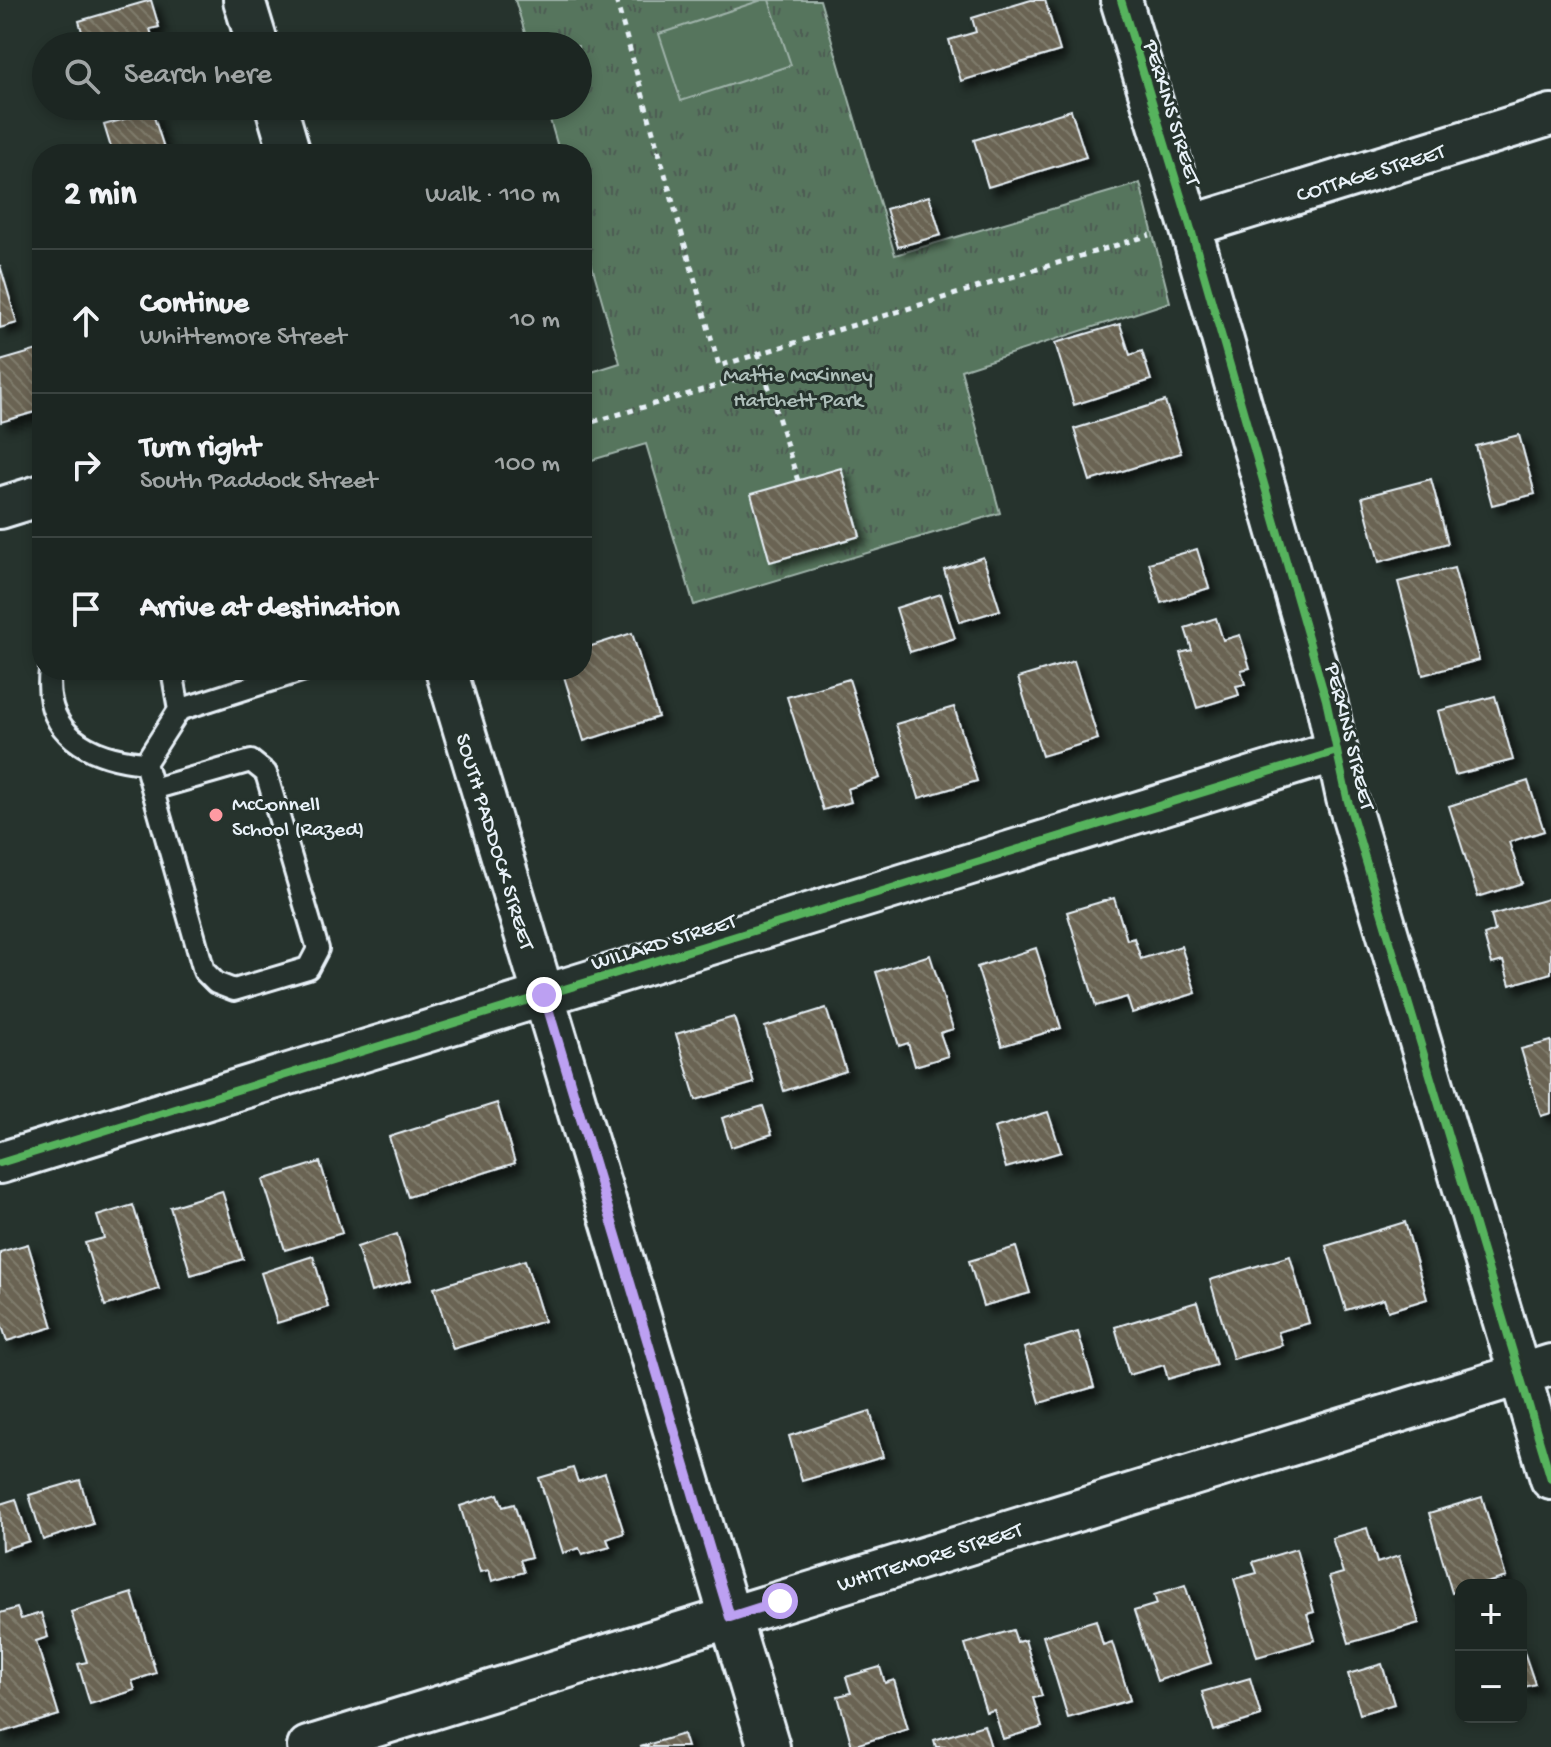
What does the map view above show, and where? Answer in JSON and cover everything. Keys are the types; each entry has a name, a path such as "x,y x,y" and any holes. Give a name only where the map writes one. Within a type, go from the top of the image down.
{"street":[{"path":"244,0 254,32"},
{"name":"PERKINS STREET","path":"1121,0 1171,230 1326,700 1347,798 1535,1370 1551,1479"},
{"name":"COTTAGE STREET","path":"1171,230 1551,115"},
{"path":"280,120 287,144"},
{"path":"0,508 32,498"},
{"name":"SOUTH PADDOCK STREET","path":"449,680 769,1747"},
{"name":"WILLARD STREET","path":"0,1163 1337,751"},
{"name":"WHITTEMORE STREET","path":"308,1747 1535,1370"}],"lane":[{"path":"49,680 53,715 69,736 116,761 145,763"},
{"path":"174,680 179,710"},
{"path":"153,789 251,761 266,773 318,949 308,968 234,990 216,983 204,971 145,763 179,710 273,680"}],"path":[{"path":"616,0 719,366 1171,230"},
{"path":"758,354 798,481"},
{"path":"592,422 764,372"}],"green space":[{"name":"Mattie McKinney Hatchett Park","path":"515,0 820,0 895,255 1140,183 1170,302 961,370 1000,513 694,605 646,444 592,460 592,372 620,363 592,266 592,144 557,144 550,120 592,120 592,32 525,32"},
{"path":"769,0 791,65 681,101 659,34"}],"building":[{"path":"151,0 159,27 150,29 151,32 82,32 79,21"},
{"path":"1031,0 1045,0 1060,51 961,81 949,40 976,32 972,18"},
{"path":"1071,110 1086,157 988,187 974,140"},
{"path":"121,120 155,120 163,144 110,144 104,125"},
{"path":"929,196 941,235 898,247 886,209"},
{"path":"0,265 17,323 0,328"},
{"path":"1120,324 1130,355 1142,351 1151,380 1074,405 1055,343"},
{"path":"32,352 32,413 1,422 0,361"},
{"path":"1165,401 1181,453 1090,481 1074,429"},
{"path":"1519,435 1535,494 1492,505 1476,446"},
{"path":"841,468 860,536 770,562 751,494"},
{"path":"1431,479 1448,543 1379,562 1362,497"},
{"path":"1197,549 1209,588 1161,603 1149,563"},
{"path":"983,557 1000,610 960,622 944,570"},
{"path":"1454,568 1479,660 1423,675 1398,582"},
{"path":"941,594 955,638 910,652 896,608"},
{"path":"1216,618 1223,640 1240,635 1250,668 1241,670 1245,684 1236,686 1239,695 1197,708 1180,653 1192,650 1185,628"},
{"path":"632,633 658,717 584,741 565,680 592,680 592,646"},
{"path":"1074,661 1098,739 1042,756 1018,678"},
{"path":"849,679 880,778 847,789 851,802 823,810 787,697"},
{"path":"1495,696 1513,760 1455,775 1438,711"},
{"path":"954,707 977,781 919,798 896,724"},
{"path":"1528,781 1544,831 1509,842 1522,883 1478,897 1449,806"},
{"path":"1114,898 1127,940 1134,938 1141,959 1181,946 1196,993 1132,1013 1127,997 1096,1006 1067,912"},
{"path":"1551,898 1551,973 1510,985 1503,961 1492,964 1484,935 1495,931 1491,915"},
{"path":"1036,948 1061,1028 1002,1046 977,967"},
{"path":"930,955 953,1029 940,1033 948,1056 915,1066 908,1043 899,1046 876,972"},
{"path":"826,1008 846,1071 784,1091 765,1027"},
{"path":"734,1017 754,1083 696,1100 676,1034"},
{"path":"1551,1041 1551,1113 1541,1116 1521,1049"},
{"path":"497,1103 515,1163 408,1197 389,1137"},
{"path":"763,1106 772,1134 731,1147 722,1118"},
{"path":"1048,1112 1061,1152 1006,1168 994,1128"},
{"path":"320,1162 342,1233 285,1250 263,1180"},
{"path":"222,1191 243,1259 191,1275 170,1207"},
{"path":"133,1205 159,1289 105,1306 85,1243 104,1238 97,1216"},
{"path":"1405,1222 1427,1299 1388,1311 1384,1299 1346,1310 1326,1246"},
{"path":"397,1234 411,1280 371,1292 357,1247"},
{"path":"28,1244 53,1327 7,1341 0,1320 0,1252"},
{"path":"1016,1247 1030,1293 983,1306 969,1261"},
{"path":"313,1256 328,1307 277,1323 261,1273"},
{"path":"1290,1256 1309,1323 1278,1332 1282,1345 1233,1359 1210,1280"},
{"path":"525,1260 544,1321 453,1349 434,1288"},
{"path":"1197,1302 1216,1365 1168,1379 1164,1365 1129,1375 1115,1327"},
{"path":"1078,1332 1094,1387 1040,1403 1024,1348"},
{"path":"870,1411 883,1457 802,1481 789,1436"},
{"path":"573,1468 578,1482 605,1473 624,1533 607,1539 610,1547 582,1555 579,1548 563,1553 539,1478"},
{"path":"80,1480 93,1524 43,1540 29,1495"},
{"path":"498,1494 503,1507 514,1504 531,1557 520,1560 524,1572 492,1581 489,1570 480,1572 460,1506"},
{"path":"1482,1497 1506,1577 1455,1579 1455,1592 1452,1593 1429,1513"},
{"path":"16,1499 29,1541 2,1550 0,1504"},
{"path":"1367,1528 1377,1563 1399,1556 1419,1623 1349,1643 1329,1577 1343,1573 1332,1538"},
{"path":"1296,1549 1314,1612 1307,1614 1315,1640 1257,1657 1234,1579 1257,1573 1253,1562"},
{"path":"1185,1585 1211,1663 1157,1681 1134,1611 1157,1604 1154,1595"},
{"path":"132,1593 156,1673 132,1681 135,1690 90,1704 78,1664 87,1662 71,1612"},
{"path":"17,1608 21,1619 41,1613 48,1637 36,1641 59,1715 0,1733 0,1613"},
{"path":"1096,1620 1103,1645 1112,1642 1130,1700 1068,1718 1043,1636"},
{"path":"1013,1630 1017,1642 1025,1640 1042,1696 1033,1698 1042,1727 1003,1739 994,1710 986,1712 965,1644"},
{"path":"1527,1661 1535,1684 1527,1686"},
{"path":"1382,1664 1394,1704 1360,1714 1348,1674"},
{"path":"880,1667 885,1683 894,1680 908,1729 852,1746 838,1696 851,1693 846,1677"},
{"path":"1250,1678 1261,1716 1214,1731 1202,1692"},
{"path":"984,1725 991,1747 936,1747 934,1740"},
{"path":"683,1734 687,1747 640,1747"}],"cycle path":[{"path":"1121,0 1190,226 1326,700 1347,798 1551,1479"},
{"path":"0,1163 1337,751"}],"place":[{"name":"McConnell School (Razed)","path":"216,815"}],"route":[{"path":"544,995 730,1617 780,1601"}]}
